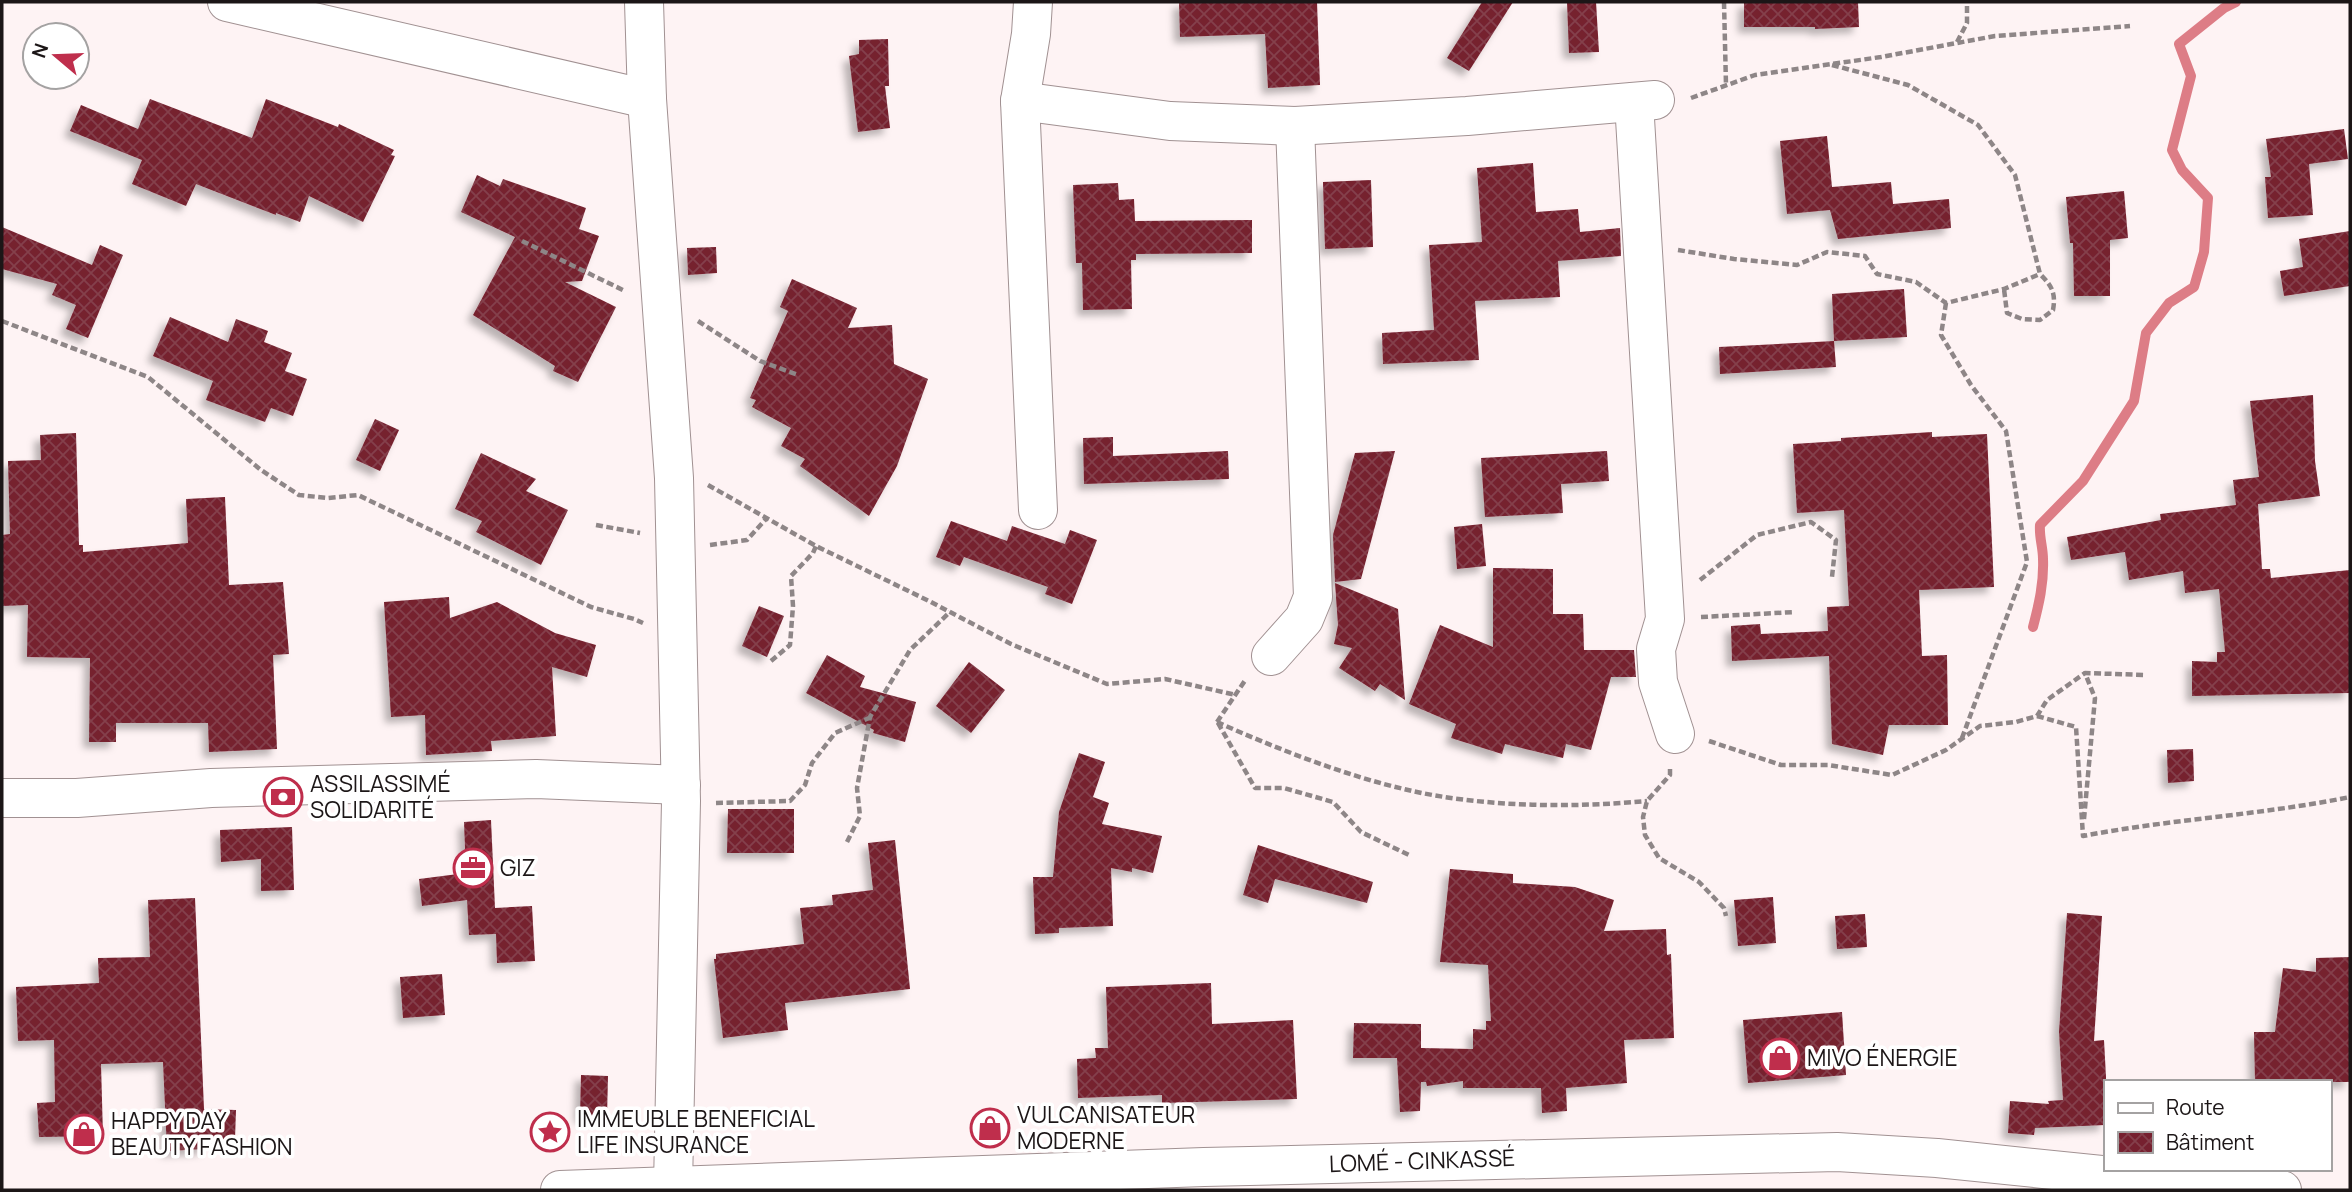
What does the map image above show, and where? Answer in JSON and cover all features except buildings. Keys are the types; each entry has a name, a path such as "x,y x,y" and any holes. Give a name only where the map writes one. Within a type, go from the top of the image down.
{"main road":[{"path":"227,2 647,99"},
{"path":"644,2 647,99 673,465 678,641 681,793 673,1186"},
{"path":"1033,2 1031,34 1020,101 1038,510"},
{"path":"1020,101 1170,121 1295,126 1467,116 1645,101 1643,255 1665,615 1657,649 1658,682 1675,734"},
{"path":"1271,656 1304,619 1313,597 1295,126"},
{"path":"2,798 77,798 239,787 522,779 681,793"},
{"name":"LOMÉ - CINKASSÉ","path":"560,1190 1202,1179 1837,1152 1937,1158 2282,1190"}],"path":[{"path":"1724,2 1726,85"},
{"path":"1957,43 1967,23 1967,2"},
{"path":"1645,101 1691,98 1755,75 1995,36 2130,26"},
{"path":"1828,64 1908,85 1978,125 2015,175 2040,274 2052,285 2055,297 2053,310 2040,320 2022,319 2007,313 2004,289"},
{"path":"1643,255 1671,249 1797,265 1827,252 1865,256 1877,274 1916,282 1946,303 2004,289 2040,274"},
{"path":"1946,303 1941,335 1971,384 2006,431 2027,562 1961,738"},
{"path":"2,321 148,377 261,470 299,495 328,498 358,495 591,607 634,619 678,641"},
{"path":"673,465 816,546 1011,644 1107,684 1165,679 1236,695"},
{"path":"1665,615 1712,569 1757,535 1811,522 1836,540 1832,577"},
{"path":"771,661 790,645 793,606 791,576 813,554 816,546"},
{"path":"847,842 860,816 857,788 870,717 910,650 950,612"},
{"path":"1665,615 1795,612"},
{"path":"1217,722 1252,671 1271,656"},
{"path":"2037,716 2047,700 2085,673 2146,675"},
{"path":"2083,836 2095,698 2085,673"},
{"path":"1726,916 1724,908 1699,882 1659,858 1645,835 1643,817 1647,802 1670,775 1668,747 1675,734 1693,735 1781,765 1828,765 1892,775 1946,750 1980,726 2016,722 2037,716 2076,727 2083,836"},
{"path":"681,793 790,801 805,785 812,763 835,733 870,717"},
{"path":"1217,722 1251,737 1386,785 1444,797 1526,803 1608,805 1647,802"},
{"path":"1217,722 1255,788 1284,788 1333,802 1361,832 1410,856"},
{"path":"2083,836 2138,825 2260,812 2350,797"}],"waterway":[{"path":"2033,627 2043,577 2040,525 2083,481 2134,401 2146,333 2169,303 2194,287 2204,252 2208,198 2182,170 2172,150 2191,76 2179,44 2224,8 2236,2"}],"place":[{"name":"ASSILASSIMÉ SOLIDARITÉ","path":"283,797"},
{"name":"GIZ","path":"473,868"},
{"name":"MIVO ÉNERGIE","path":"1780,1058"},
{"name":"VULCANISATEUR MODERNE","path":"990,1128"},
{"name":"IMMEUBLE BENEFICIAL LIFE INSURANCE","path":"550,1132"},
{"name":"HAPPY DAY BEAUTY FASHION","path":"84,1134"}]}
